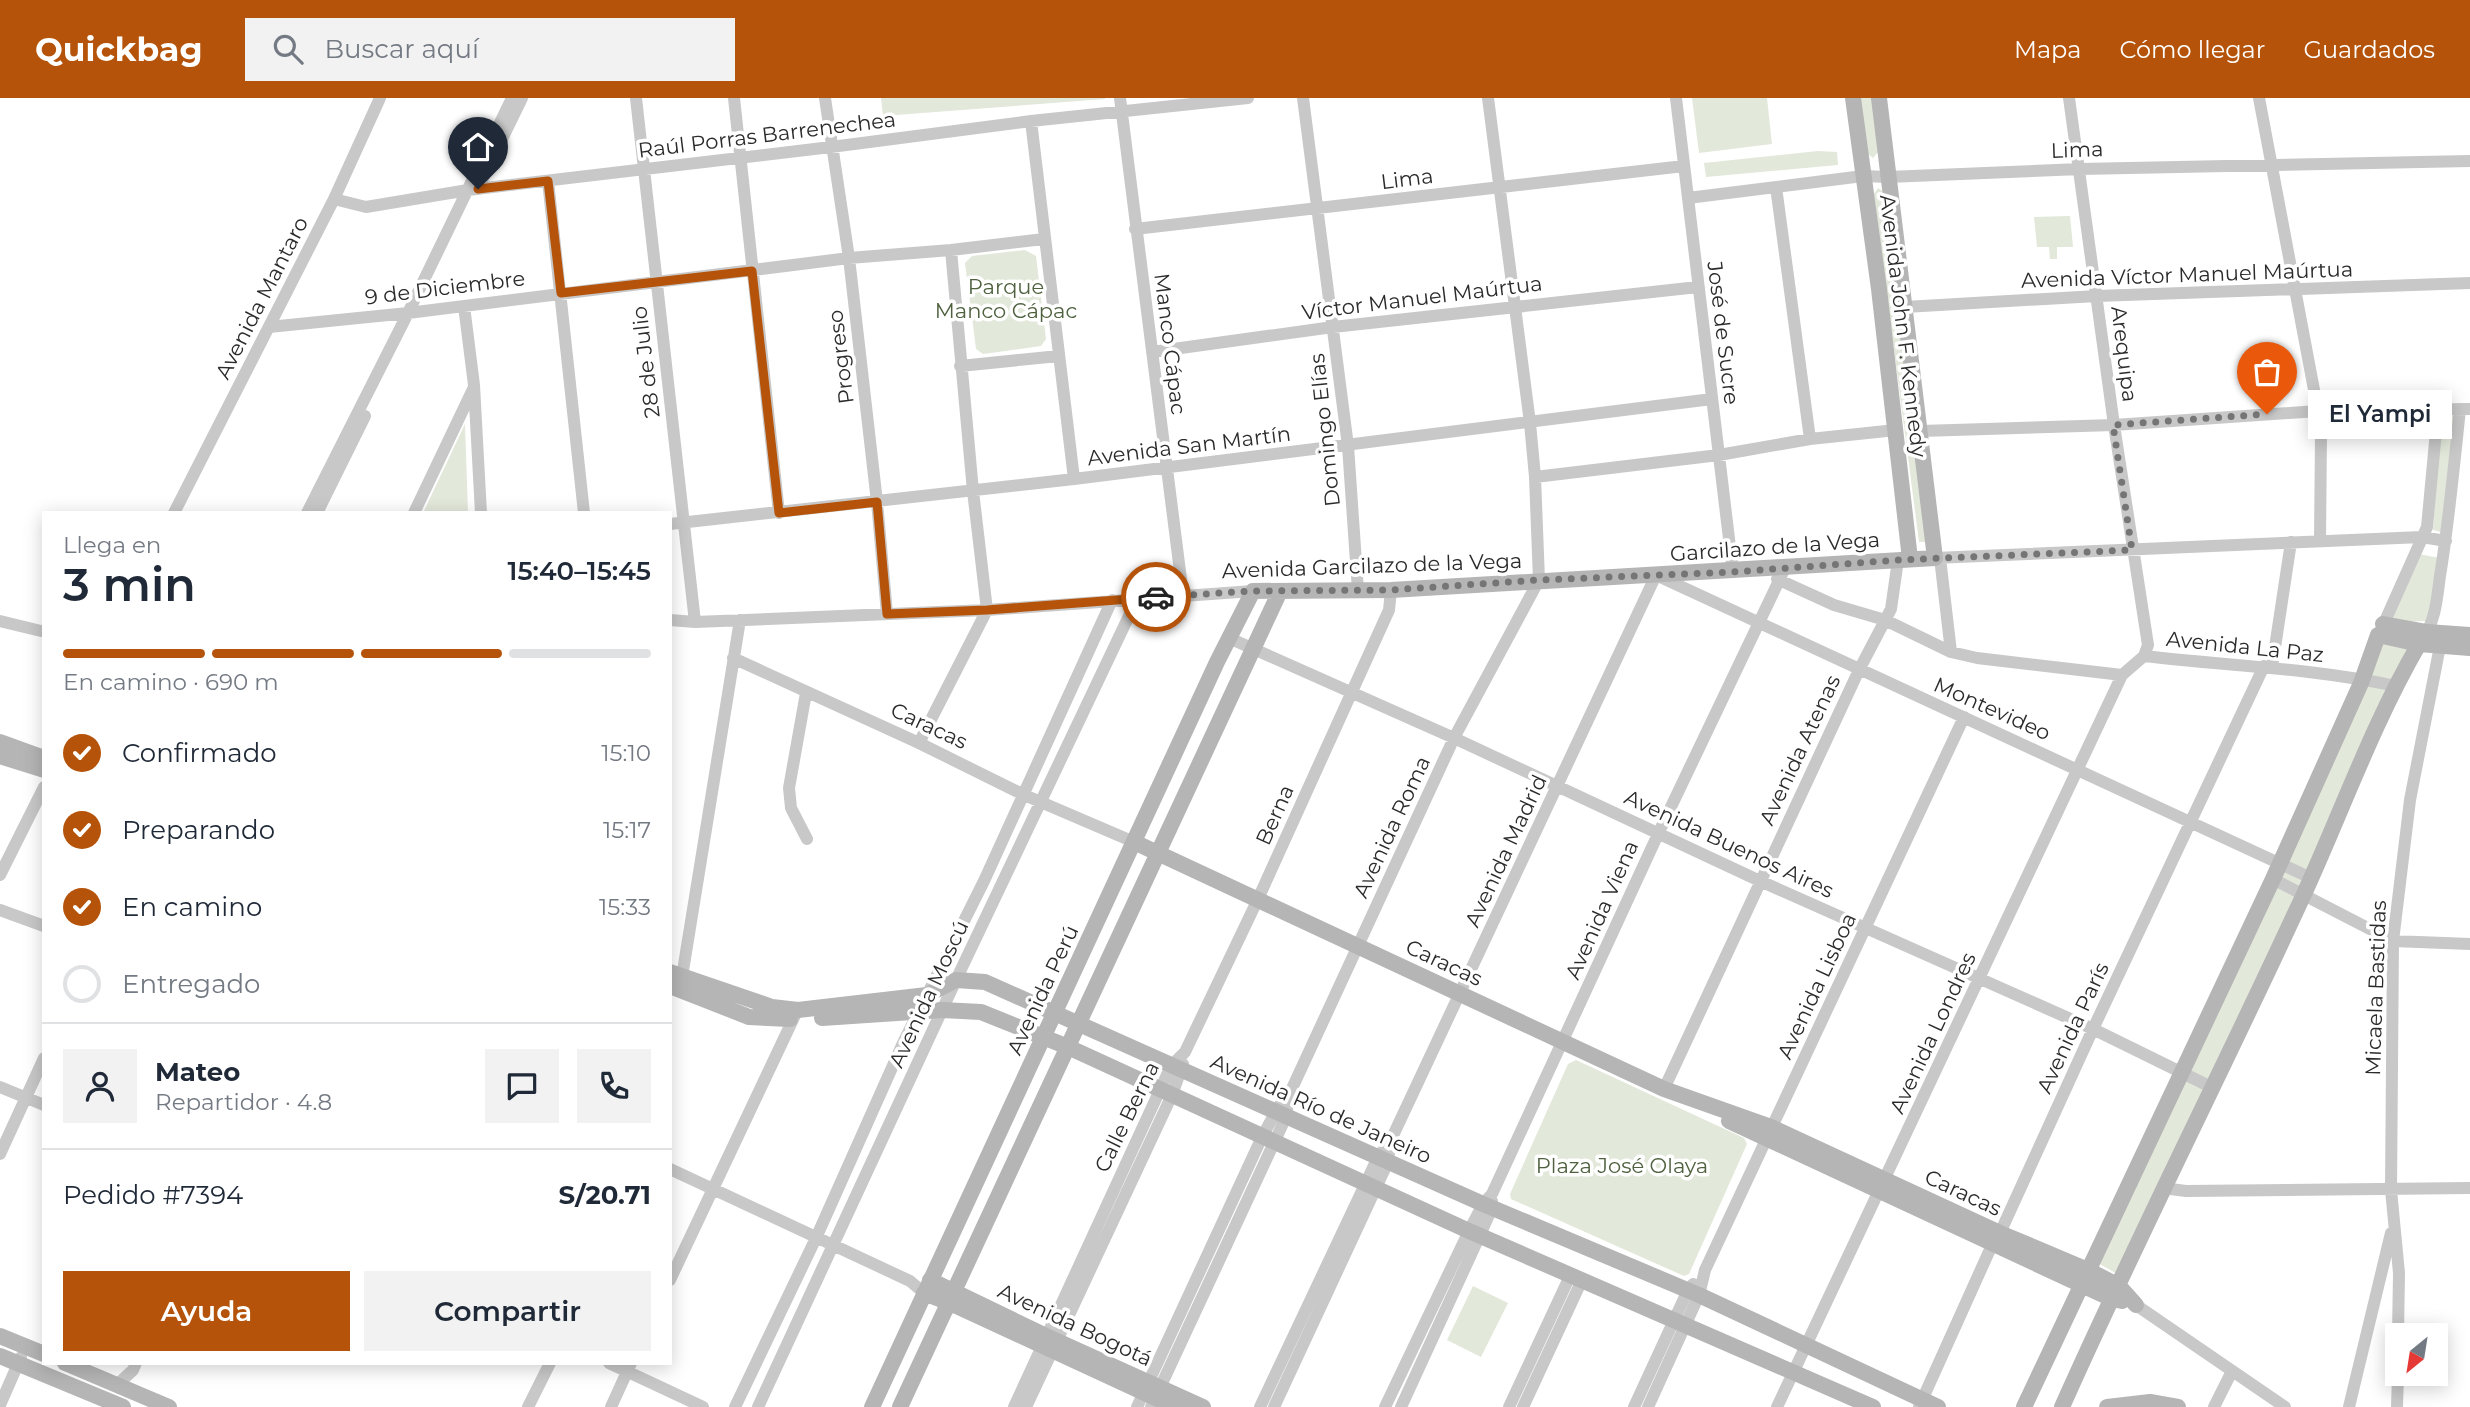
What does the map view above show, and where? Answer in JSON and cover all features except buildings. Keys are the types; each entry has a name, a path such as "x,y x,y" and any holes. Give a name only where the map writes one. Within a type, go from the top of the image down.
{"street":[{"name":"Avenida Mantaro","path":"175,511 334,199 380,98"},
{"path":"473,189 512,98"},
{"path":"318,511 473,189 522,98"},
{"name":"28 de Julio","path":"636,98 695,622"},
{"path":"734,98 779,513"},
{"name":"Progreso","path":"825,98 849,258 887,614"},
{"name":"Manco Cápac","path":"1120,98 1183,595"},
{"name":"Raúl Porras Barrenechea","path":"334,199 366,208 473,189 831,148 1031,121 1248,98"},
{"name":"Domingo Elías","path":"1303,98 1348,446 1358,591"},
{"path":"1488,98 1530,423 1539,580"},
{"name":"José de Sucre","path":"1676,98 1733,572"},
{"name":"Avenida John F. Kennedy","path":"1853,98 1896,430 1904,560"},
{"name":"Avenida John F. Kennedy","path":"1879,98 1938,558"},
{"name":"Arequipa","path":"2070,98 2113,425 2148,645 2144,656"},
{"path":"2259,98 2318,411 2320,541"},
{"path":"1031,121 1074,479"},
{"name":"Lima","path":"1688,198 1863,176 2470,161"},
{"name":"Lima","path":"1135,229 1684,166"},
{"path":"548,181 584,511"},
{"path":"1776,187 1810,439"},
{"name":"9 de Diciembre","path":"269,327 412,313 849,258 1044,239"},
{"path":"919,743 987,610 960,366 951,250"},
{"name":"Avenida Víctor Manuel Maúrtua","path":"1905,307 2097,296 2470,283"},
{"name":"Víctor Manuel Maúrtua","path":"1152,352 1516,305 1698,287"},
{"path":"464,306 474,385 481,511"},
{"path":"308,511 412,313"},
{"path":"960,366 1059,356"},
{"path":"415,511 474,385"},
{"name":"Avenida San Martín","path":"672,524 1074,479 1713,399"},
{"path":"1921,431 2113,425 2318,411 2465,409 2435,608 2423,638 2396,686 2304,895 2163,1188 2063,1406"},
{"path":"2024,1407 2273,880 2363,679 2380,630 2427,527 2438,410"},
{"path":"1535,477 1719,455 1810,439 1896,430"},
{"path":"1904,560 2422,537 2446,541"},
{"name":"Avenida París","path":"1921,1403 2190,821 2268,667 2291,542"},
{"path":"1938,558 1951,652"},
{"name":"Garcilazo de la Vega","path":"1656,575 1781,573 1904,560"},
{"name":"Avenida Atenas","path":"1664,1089 1858,670 1891,609 1904,560"},
{"path":"1781,573 1834,605 1885,620 1951,652 1977,658 2122,675"},
{"name":"Avenida Viena","path":"1385,1407 1489,1202 1781,573"},
{"name":"Avenida Garcilazo de la Vega","path":"672,620 695,622 987,610 1253,591 1391,590 1656,575"},
{"name":"Montevideo","path":"1656,575 2311,878"},
{"name":"Avenida Madrid","path":"1275,1407 1390,1142 1656,575"},
{"name":"Avenida Roma","path":"1149,1396 1454,738 1539,580"},
{"name":"Berna","path":"1185,1052 1258,899 1389,610 1391,590"},
{"name":"Avenida Perú","path":"872,1407 1253,591"},
{"path":"900,1407 1280,591"},
{"name":"Avenida Moscú","path":"758,1407 1137,599"},
{"name":"Avenida Moscú","path":"735,1407 816,1238 919,1011 984,881 1112,600"},
{"path":"740,620 676,981 749,1017 942,1010 981,1012 1068,1047 1370,1187 1873,1407"},
{"path":"0,621 41,631"},
{"path":"2380,630 2423,638 2470,635"},
{"name":"Avenida Buenos Aires","path":"1229,638 1558,785 1760,881 2182,1071 2211,1087"},
{"path":"2423,638 2440,646 2470,648"},
{"name":"Micaela Bastidas","path":"2398,1323 2399,1273 2391,1190 2393,941 2410,800 2440,646"},
{"name":"Avenida La Paz","path":"2122,675 2144,656 2268,667 2396,686"},
{"name":"Caracas","path":"733,659 919,743 1022,794 1159,853 1664,1089 1768,1133 1996,1239 2085,1277 2136,1305"},
{"name":"Avenida Londres","path":"1777,1407 2122,675"},
{"path":"806,693 789,788 791,808 807,839"},
{"path":"1068,694 1087,702"},
{"name":"Avenida Lisboa","path":"1648,1407 1704,1270 1964,717"},
{"path":"0,742 42,757"},
{"path":"0,756 42,769"},
{"path":"0,875 42,791"},
{"path":"2273,880 2393,941 2470,944"},
{"path":"984,881 1002,887"},
{"path":"0,910 42,925"},
{"path":"796,1015 927,995 956,980"},
{"name":"Avenida Río de Janeiro","path":"956,980 985,982 1280,1114 1694,1292 1921,1403 1938,1407"},
{"path":"672,1276 796,1015"},
{"name":"Calle Berna","path":"1049,1343 1185,1052"},
{"path":"0,1154 42,1062"},
{"path":"0,1087 42,1104"},
{"path":"672,1170 927,1287"},
{"name":"Avenida Madrid","path":"1260,1407 1370,1187"},
{"path":"2163,1188 2186,1191 2470,1188"},
{"path":"2349,1407 2393,1222"},
{"name":"Avenida Viena","path":"1401,1407 1474,1233"},
{"path":"1509,1407 1576,1278"},
{"path":"1523,1407 1576,1278"},
{"name":"Avenida Bogotá","path":"927,1287 1049,1343 1175,1407"},
{"path":"2136,1305 2285,1407"},
{"name":"Avenida Lisboa","path":"1634,1407 1681,1322"},
{"path":"0,1336 42,1353"},
{"path":"1014,1407 1049,1343"},
{"path":"1026,1407 1049,1343"},
{"path":"0,1405 25,1347"},
{"path":"0,1356 120,1403 169,1407"},
{"path":"70,1365 117,1385"},
{"path":"528,1407 549,1365"},
{"path":"120,1403 135,1367"},
{"path":"117,1385 135,1367"},
{"path":"611,1407 629,1367 703,1407"},
{"path":"2214,1407 2232,1371"},
{"path":"117,1385 120,1403"},
{"path":"2397,1407 2398,1386"},
{"name":"Avenida Bogotá","path":"1149,1396 1203,1407"},
{"path":"2107,1407 2150,1402 2178,1407"}],"green space":[{"path":"881,98 1105,98 1105,99 883,116"},
{"path":"1692,98 1767,98 1772,144 1699,153"},
{"path":"1860,98 1874,98 1879,151 1873,158 1868,154"},
{"path":"1818,151 1837,152 1838,165 1706,177 1704,163"},
{"path":"1878,188 1885,193 1929,542 1919,542 1874,194"},
{"path":"2070,216 2073,247 2057,247 2057,259 2050,259 2049,247 2037,247 2034,217"},
{"name":"Parque Manco Cápac","path":"1025,250 1036,256 1046,339 1041,346 983,354 976,349 965,263 972,256"},
{"path":"2455,416 2444,533 2433,530 2441,417"},
{"path":"465,424 468,511 424,511"},
{"path":"2418,554 2440,558 2428,621 2391,622"},
{"path":"2378,635 2419,644 2119,1275 2098,1263"},
{"name":"Plaza José Olaya","path":"1576,1060 1744,1138 1747,1144 1689,1274 1684,1276 1511,1199 1510,1194 1568,1064"},
{"path":"1473,1286 1508,1303 1481,1357 1447,1340"}],"way so far":[{"path":"1156,597 1253,591 1391,590 1539,580 1733,572 1898,560 2132,550 2113,425 2267,414"}],"place":[{"name":"El Yampi","path":"2267,414"}],"route":[{"path":"478,189 548,181 561,293 752,271 779,513 877,502 887,614 987,610 1156,597"}]}
